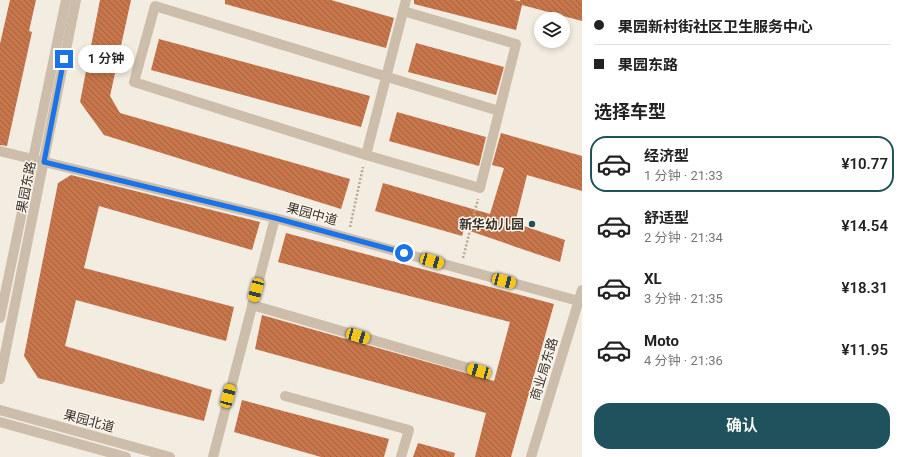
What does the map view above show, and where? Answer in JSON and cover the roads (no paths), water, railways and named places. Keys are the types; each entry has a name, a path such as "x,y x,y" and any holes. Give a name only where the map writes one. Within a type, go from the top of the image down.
{"street":[{"name":"果园东路","path":"0,318 66,0"},
{"name":"果园东路","path":"0,379 76,0"},
{"path":"366,155 406,0"},
{"path":"403,11 516,44 480,188 366,155 134,82 155,6 499,111"},
{"name":"果园中道","path":"0,151 275,218 580,302"},
{"path":"213,457 275,218"},
{"name":"商业局东路","path":"531,457 580,302 582,290"},
{"path":"252,305 479,371"},
{"path":"285,396 409,430 401,457"},
{"name":"果园北道","path":"0,410 170,457"},
{"name":"果园北道","path":"0,422 126,457"}],"place":[{"name":"新华幼儿园","path":"532,224"}]}
